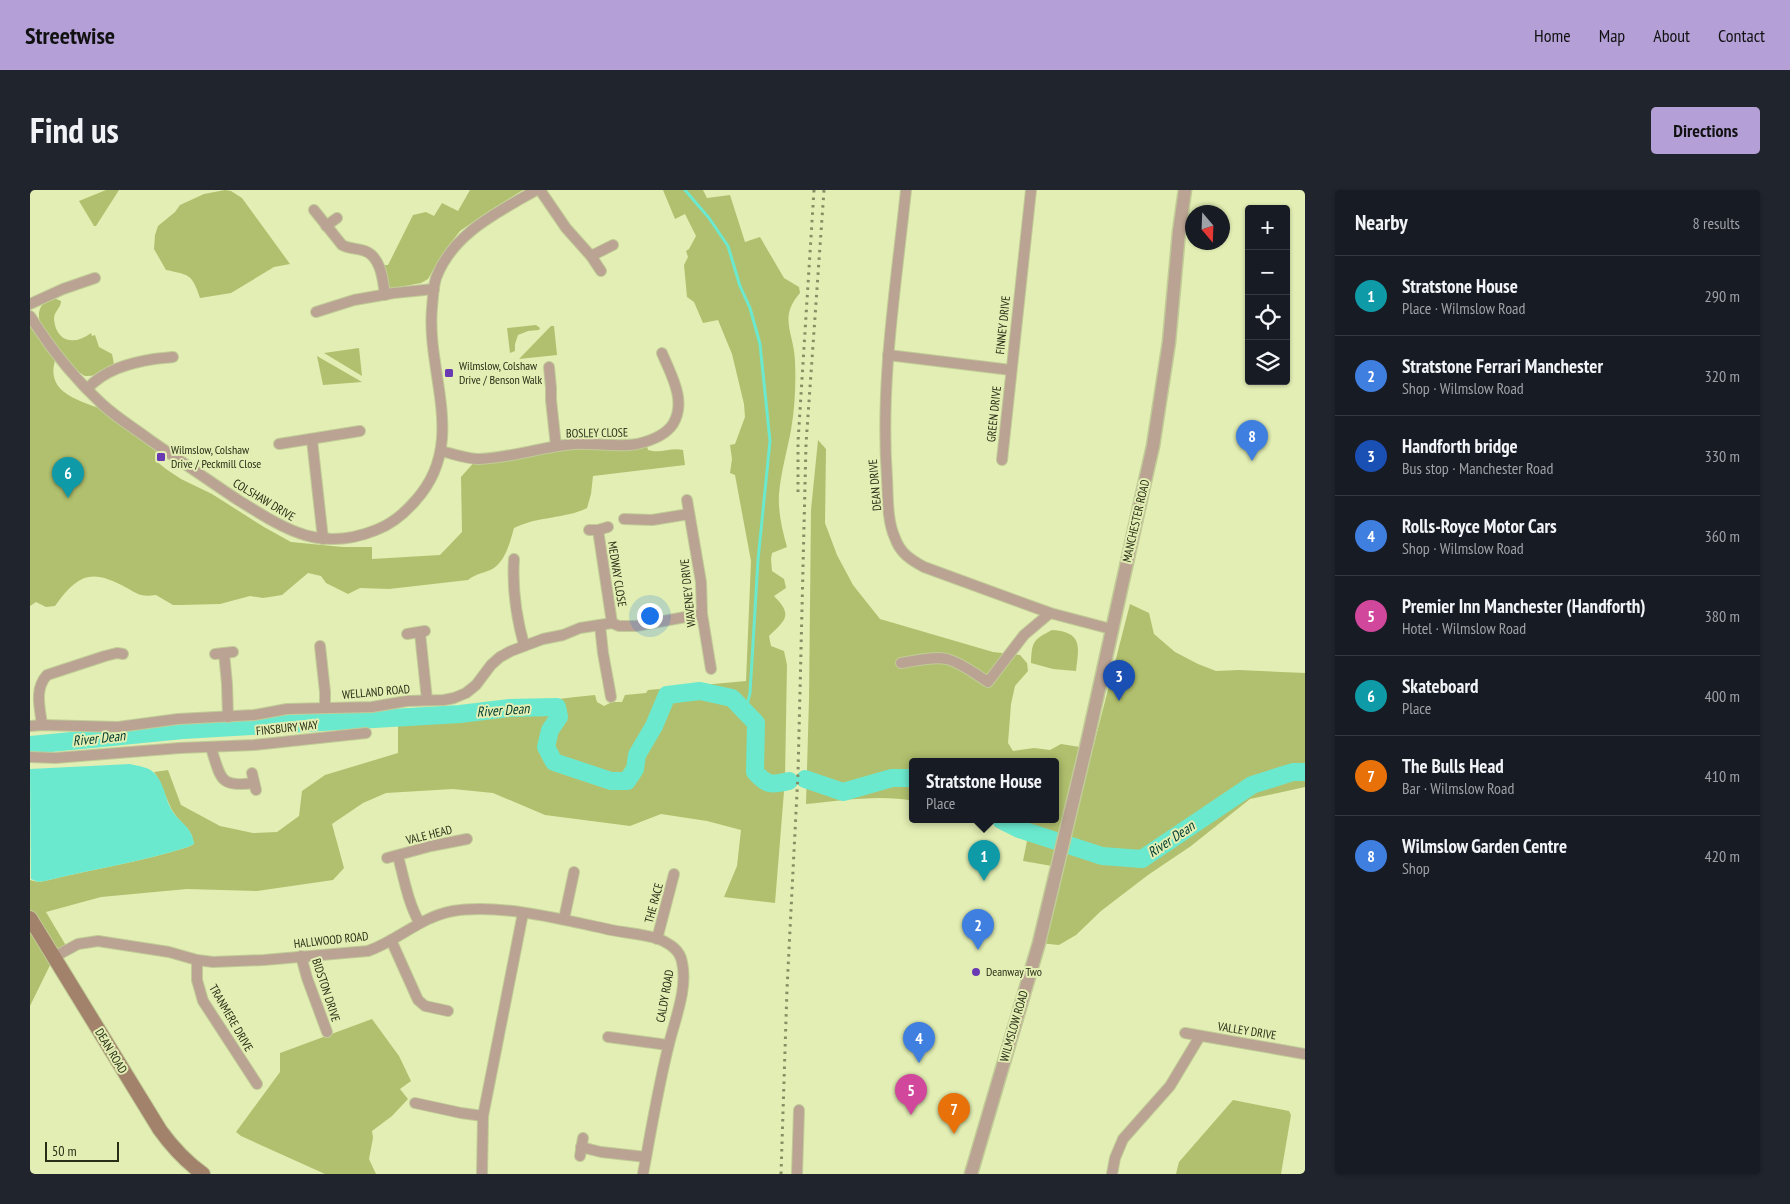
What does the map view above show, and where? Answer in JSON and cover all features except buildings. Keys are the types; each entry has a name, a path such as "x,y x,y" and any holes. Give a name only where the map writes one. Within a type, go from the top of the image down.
{"main road":[{"name":"DEAN ROAD","path":"30,918 160,1130 189,1169 203,1174"}],"street":[{"name":"COLSHAW DRIVE","path":"30,316 51,347 102,404 125,423 211,482 280,526 301,535 342,540 362,536 380,529 402,515 426,488 442,451 443,417 431,338 436,278 464,236 478,224 536,190"},
{"path":"540,190 566,228 592,256 601,271"},
{"name":"DEAN DRIVE","path":"906,190 888,354 884,413 892,530 901,550 910,559 924,567 1050,613 1111,629"},
{"name":"FINNEY DRIVE","path":"888,354 1011,370 1031,190"},
{"name":"MANCHESTER ROAD","path":"1062,848 1153,446 1169,342 1179,232 1185,190"},
{"path":"314,210 342,245 364,251 372,256 379,267 385,294"},
{"path":"326,226 337,218"},
{"path":"592,256 613,245"},
{"path":"30,304 95,278"},
{"path":"316,312 346,302 385,294 434,289"},
{"name":"BOSLEY CLOSE","path":"442,451 477,459 556,446 635,444 655,438 668,430 676,418 679,397 672,374 662,353"},
{"path":"87,389 102,375 119,368 138,362 173,357"},
{"path":"549,367 556,446"},
{"name":"GREEN DRIVE","path":"1002,460 1011,370"},
{"path":"279,444 360,431"},
{"path":"312,440 323,539"},
{"name":"WAVENEY DRIVE","path":"687,500 701,582 702,614 711,669"},
{"path":"624,519 652,520 689,514"},
{"name":"MEDWAY CLOSE","path":"598,529 612,623"},
{"path":"514,559 512,580 514,601 524,645"},
{"path":"901,663 934,658 947,659 958,663 988,682 1024,635 1050,613"},
{"name":"WELLAND ROAD","path":"30,726 118,727 158,721 254,715 296,708 372,707 407,701 454,698 476,685 491,665 500,657 524,645 580,628 612,623 636,626 702,614"},
{"path":"600,625 611,697"},
{"path":"408,634 423,632 427,700"},
{"path":"320,646 325,708"},
{"path":"42,725 39,688 42,680 47,675 105,656 117,653 123,654"},
{"path":"224,653 228,717"},
{"name":"FINSBURY WAY","path":"30,758 211,748 366,733"},
{"path":"211,748 220,776 225,780 231,784 240,785 254,782"},
{"name":"VALE HEAD","path":"387,858 431,846 467,839"},
{"name":"WILMSLOW ROAD","path":"971,1174 1039,943 1062,848"},
{"name":"VALE HEAD","path":"398,856 407,894 418,922"},
{"path":"564,919 574,872"},
{"name":"THE RACE","path":"658,939 674,874"},
{"name":"HALLWOOD ROAD","path":"54,957 78,944 98,941 169,952 197,960 232,962 368,950 391,940 418,922 440,914 469,909 523,913"},
{"path":"482,1174 483,1116 523,913"},
{"name":"CALDY ROAD","path":"523,913 564,919 658,939 676,949 681,956 683,983 668,1045 643,1174"},
{"path":"391,940 418,1000 425,1006 448,1010"},
{"name":"BIDSTON DRIVE","path":"301,956 327,1032"},
{"name":"TRANMERE DRIVE","path":"197,960 197,980 203,1001 257,1084"},
{"name":"VALLEY DRIVE","path":"1185,1033 1305,1054"},
{"path":"1112,1174 1114,1158 1123,1139 1170,1086 1200,1036"},
{"path":"608,1037 668,1045"},
{"path":"415,1103 483,1116"},
{"path":"798,1174 799,1110"},
{"path":"581,1147 601,1152 646,1158"}],"green space":[{"path":"106,190 119,190 96,226 94,226 79,201"},
{"path":"225,190 231,191 242,198 290,264 274,267 231,293 200,298 195,284 189,277 166,270 154,249 155,235 158,226 175,212 180,205 204,194"},
{"path":"470,190 523,190 460,231 443,253 428,279 421,283 384,290 384,265 388,265 413,215 426,212 434,216 442,203 458,211"},
{"path":"663,190 703,190 707,198 730,195 745,242 760,237 784,278 799,287 800,293 793,302 788,318 795,361 795,396 779,494 779,507 787,547 772,553 771,559 772,571 784,579 786,588 774,596 784,608 785,617 780,626 769,636 771,646 784,651 787,665 785,779 775,903 724,897 737,866 741,830 707,821 661,814 630,826 545,815 493,793 453,789 386,793 363,803 332,824 344,868 333,880 257,891 187,889 101,897 46,912 68,949 54,957 30,1006 30,880 45,881 152,857 194,844 191,833 174,813 154,772 168,770 181,805 220,826 253,833 277,832 299,816 302,791 325,775 398,753 398,718 438,709 506,705 595,695 597,702 604,706 612,702 622,702 625,695 646,693 648,690 746,681 751,561 735,475 730,473 732,459 730,445 735,444 745,417 744,404 732,354 718,320 703,323 694,302 687,297 684,265 688,257 686,251 696,236 685,214 675,219"},
{"path":"54,298 61,301 54,319 58,333 62,337 72,340 78,340 91,333 92,336 95,335 99,347 112,354 114,364 98,374 90,376 86,376 74,367 51,340 39,317 43,304"},
{"path":"30,316 57,355 53,370 55,381 61,390 82,402 116,416 164,450 156,461 166,469 181,479 212,494 291,542 343,547 372,547 372,559 440,555 462,532 461,477 477,459 556,446 646,442 648,450 683,450 685,465 593,476 587,508 579,512 532,521 514,528 502,560 491,570 468,580 389,589 360,588 348,594 326,583 321,576 308,573 282,595 263,598 250,596 220,604 173,605 156,595 141,595 115,582 94,576 78,581 63,595 55,606 46,607 36,602 30,606"},
{"path":"536,325 540,328 539,330 528,331 518,335 515,351 510,353 507,328"},
{"path":"551,326 554,326 557,355 519,359"},
{"path":"359,348 362,376 324,353"},
{"path":"317,356 362,382 323,385"},
{"path":"818,440 826,449 825,523 837,555 853,585 880,619 993,652 1020,655 1027,663 1028,671 1015,686 1011,704 1008,743 1013,751 1034,748 1050,750 1061,744 1080,747 1082,781 1093,748 1130,604 1149,613 1154,634 1175,652 1198,664 1216,671 1239,670 1305,673 1305,787 1250,799 1191,846 1148,875 1101,911 1076,935 1059,945 1039,943 1058,867 1023,861 1027,841 992,823 1059,823 1059,758 909,758 909,800 874,798 806,804 811,510"},
{"path":"1052,630 1069,634 1077,642 1076,671 1053,669 1031,663 1035,642"},
{"path":"372,1019 399,1056 411,1081 400,1089 408,1099 392,1116 372,1131 373,1138 369,1159 376,1174 325,1174 236,1132 280,1072 280,1053"},
{"path":"1233,1100 1289,1111 1291,1115 1281,1174 1176,1174 1179,1162"}],"water":[{"path":"130,764 150,770 158,778 171,809 191,833 194,844 152,857 45,881 38,882 31,879 30,769"}],"waterway":[{"path":"685,190 709,218 728,246 740,286 750,308 760,344 770,441 758,560 750,693 745,713"},
{"name":"River Dean","path":"30,745 183,730 460,714 510,708 557,707 559,717 550,730 546,747 554,762 611,781 627,781 635,769 637,755 654,726 667,695 700,691 732,698 756,723 755,772 759,777 770,783 789,781"},
{"name":"River Dean","path":"1007,823 1019,829 1102,856 1142,859 1252,785 1293,772 1305,772"},
{"name":"River Dean","path":"805,779 843,792 892,778 909,778"}],"railway":[{"path":"798,492 798,442 814,190"},
{"path":"781,1174 787,989 798,773 806,444 824,190"}],"place":[{"name":"Wilmslow, Colshaw Drive / Benson Walk","path":"449,373"},
{"name":"Wilmslow, Colshaw Drive / Peckmill Close","path":"161,457"},
{"name":"Wilmslow Garden Centre","path":"1252,461"},
{"name":"Skateboard","path":"68,498"},
{"name":"Handforth bridge","path":"1119,701"},
{"name":"Stratstone House","path":"984,881"},
{"name":"Stratstone Ferrari Manchester","path":"978,950"},
{"name":"Deanway Two","path":"976,972"},
{"name":"Rolls-Royce Motor Cars","path":"919,1063"},
{"name":"Premier Inn Manchester (Handforth)","path":"911,1115"},
{"name":"The Bulls Head","path":"954,1134"}]}
